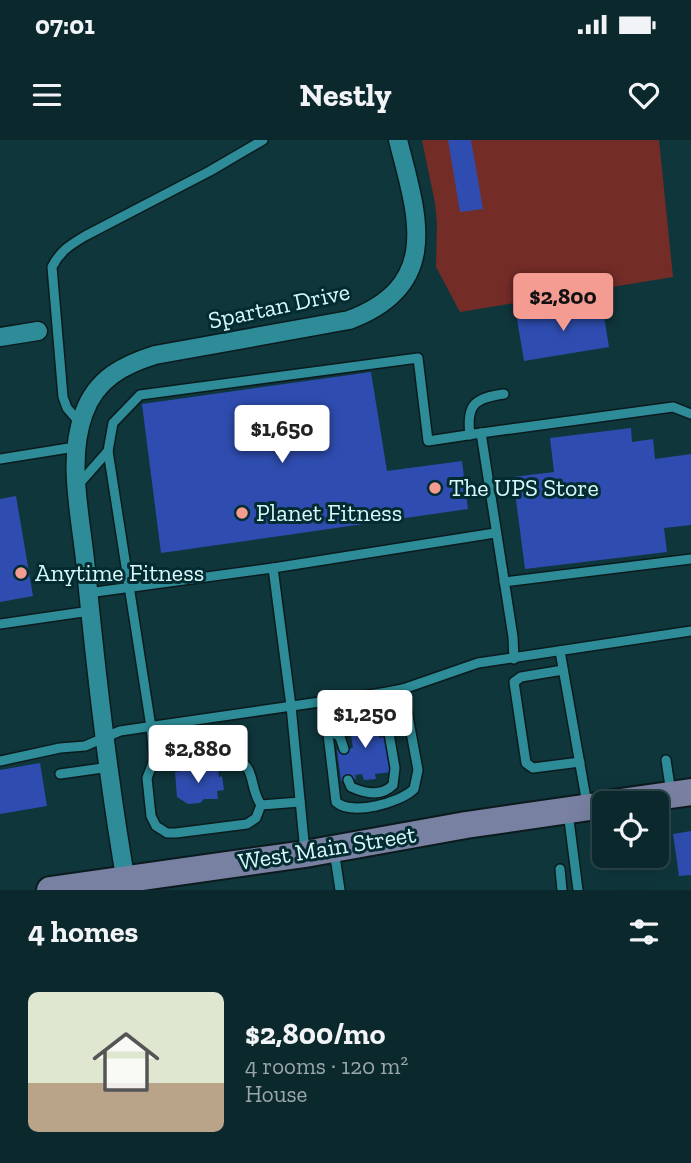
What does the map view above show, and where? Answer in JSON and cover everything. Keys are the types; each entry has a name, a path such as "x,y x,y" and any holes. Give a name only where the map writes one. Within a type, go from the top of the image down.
{"main road":[{"name":"West Main Street","path":"50,890 126,885 586,807"}],"street":[{"name":"Spartan Drive","path":"126,885 89,602 75,447 80,423 96,390 128,363 155,355 349,320 363,315 391,296 412,266 418,231 398,140"},
{"path":"0,337 38,331"}],"lane":[{"path":"80,423 66,408 63,397 52,267 58,256 66,246 210,172 263,140"},
{"path":"261,805 256,818 247,824 167,833 156,826 151,816 147,778 155,760 108,451 113,423 140,395 418,358 428,441 673,407 691,414"},
{"path":"470,435 468,418 473,405 482,397 504,394"},
{"path":"481,433 514,659"},
{"path":"0,459 75,447"},
{"path":"78,486 108,451"},
{"path":"0,624 89,602 129,588 495,533"},
{"path":"504,582 691,559"},
{"path":"273,568 291,706 305,854"},
{"path":"0,761 60,748 85,746 120,731 382,693 464,666 691,631"},
{"path":"560,651 586,807 578,890"},
{"path":"564,670 521,677 514,682 526,763 533,768 580,762"},
{"path":"324,701 336,802 341,806 356,809 398,800 414,789 418,771 403,688"},
{"path":"348,780 351,787 365,793 385,791 393,785 395,768 382,693"},
{"path":"328,729 340,737 344,749"},
{"path":"155,760 212,753 239,760 249,772 253,792 261,805"},
{"path":"666,760 681,793"},
{"path":"60,774 110,767"},
{"path":"261,805 300,802"},
{"path":"334,848 340,890"},
{"path":"560,869 562,890"}],"shaded area":[{"path":"422,140 659,140 673,277 460,312 436,267 435,203"}],"building":[{"path":"448,140 471,140 483,209 460,212"},
{"path":"602,304 609,347 524,361 517,319"},
{"path":"371,372 387,471 462,461 468,509 161,553 142,404"},
{"path":"631,428 632,442 653,439 655,459 691,454 691,525 664,528 667,552 525,569 513,477 554,472 550,438"},
{"path":"16,496 33,596 0,602 0,499"},
{"path":"369,710 370,718 376,717 379,738 387,737 392,772 375,774 376,779 364,780 362,774 355,775 356,779 341,781 337,750 353,748 349,722 352,722 351,712"},
{"path":"40,763 47,806 0,814 0,770"},
{"path":"194,769 218,770 219,777 222,776 224,790 217,791 218,799 204,799 200,803 188,804 177,797 175,772"},
{"path":"691,831 691,875 679,876 673,834"}],"place":[{"name":"The UPS Store","path":"435,488"},
{"name":"Planet Fitness","path":"242,513"},
{"name":"Anytime Fitness","path":"21,573"}]}
